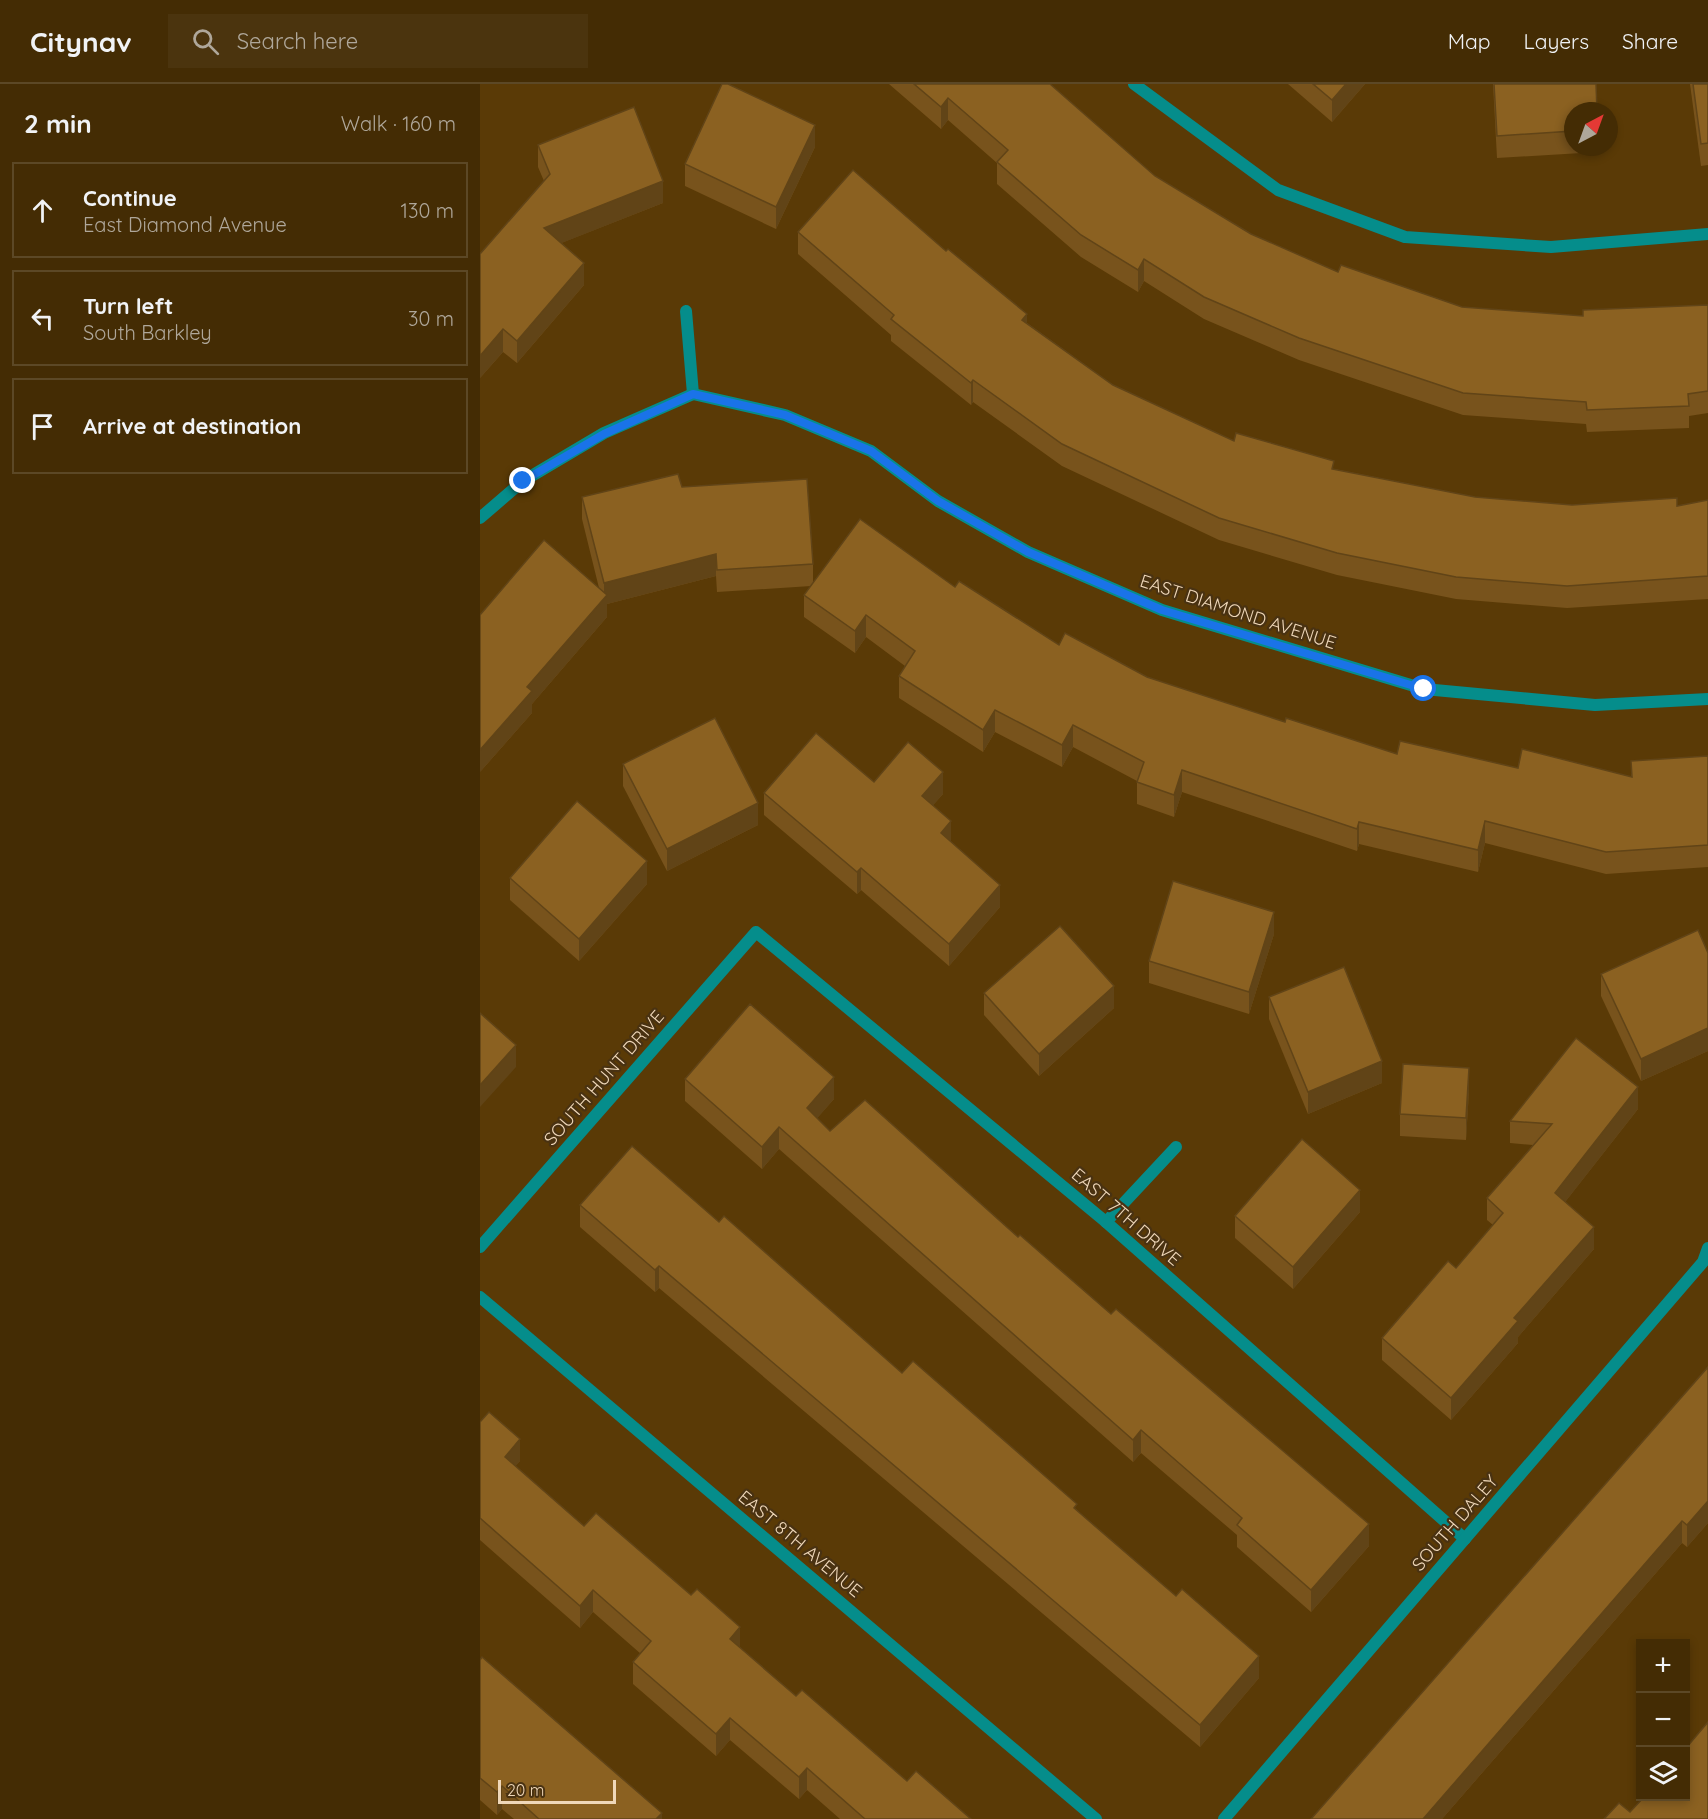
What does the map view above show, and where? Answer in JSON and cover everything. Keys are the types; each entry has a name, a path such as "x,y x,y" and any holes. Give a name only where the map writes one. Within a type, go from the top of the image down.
{"street":[{"path":"1134,84 1149,89 1278,190 1405,237 1551,247 1708,234"},
{"path":"480,518 523,481 604,434 693,394 686,311"},
{"name":"EAST DIAMOND AVENUE","path":"693,394 785,415 871,451 938,501 1028,552 1162,610 1424,689 1596,705 1708,699"},
{"name":"EAST 7TH DRIVE","path":"756,932 1106,1222 1465,1539"},
{"name":"SOUTH HUNT DRIVE","path":"480,1247 756,932"},
{"path":"1106,1222 1176,1147"},
{"name":"SOUTH DALEY","path":"1224,1819 1703,1263 1708,1248"},
{"name":"EAST 8TH AVENUE","path":"480,1297 1096,1819"}],"building":[{"path":"722,84 728,84 815,125 776,207 685,164"},
{"path":"914,84 1050,84 1155,176 1251,234 1338,272 1341,265 1462,307 1583,316 1583,310 1708,305 1708,391 1688,394 1689,406 1587,410 1586,402 1463,393 1299,338 1204,297 1144,259 1138,270 1081,235 997,162 1008,150 948,98 941,107"},
{"path":"1313,84 1346,84 1332,100"},
{"path":"1494,84 1596,84 1597,102 1564,102 1564,132 1497,136"},
{"path":"1693,84 1708,84 1708,143 1701,144"},
{"path":"634,107 663,181 544,228 584,263 517,341 503,329 480,356 480,254 550,174 538,145"},
{"path":"853,170 946,251 948,249 1027,314 1022,320 1113,385 1234,441 1236,433 1334,461 1332,469 1475,497 1572,505 1677,498 1677,506 1708,500 1708,576 1567,586 1456,577 1337,553 1219,518 1062,444 973,380 971,383 891,319 894,315 798,232"},
{"path":"678,474 682,487 807,479 813,564 717,570 716,554 604,583 582,497"},
{"path":"860,519 955,587 959,581 1059,645 1065,633 1147,677 1285,722 1286,718 1397,754 1400,741 1518,768 1522,749 1632,777 1631,761 1708,756 1708,845 1606,852 1485,821 1478,850 1359,822 1357,829 1182,770 1174,795 1137,782 1144,762 1073,725 1062,745 995,710 983,730 899,676 915,651 866,615 855,631 804,595"},
{"path":"544,540 607,595 527,687 532,691 480,750 480,615"},
{"path":"715,718 758,803 667,849 623,764"},
{"path":"816,733 874,782 908,742 943,772 922,796 951,821 941,833 1000,885 949,944 861,868 857,872 764,793"},
{"path":"577,801 647,861 579,939 510,878"},
{"path":"1173,881 1274,912 1249,992 1149,961"},
{"path":"1060,926 1114,986 1039,1054 984,993"},
{"path":"1698,930 1708,953 1708,1028 1641,1059 1601,974"},
{"path":"1344,967 1382,1061 1308,1092 1269,997"},
{"path":"750,1004 834,1077 807,1108 830,1131 865,1100 1018,1237 1020,1235 1111,1314 1116,1309 1369,1524 1311,1590 1237,1525 1242,1518 1141,1430 1133,1440 779,1127 762,1147 685,1079"},
{"path":"480,1013 516,1045 480,1085"},
{"path":"1576,1038 1638,1087 1555,1193 1594,1227 1514,1318 1518,1321 1451,1398 1382,1338 1448,1261 1456,1268 1503,1213 1487,1198 1552,1124 1510,1121"},
{"path":"1403,1064 1469,1068 1466,1118 1400,1114"},
{"path":"1302,1139 1360,1190 1293,1267 1235,1216"},
{"path":"632,1146 719,1222 724,1216 902,1373 913,1361 1077,1504 1074,1508 1176,1596 1182,1589 1259,1656 1200,1725 659,1266 655,1270 580,1205"},
{"path":"1708,1367 1708,1501 1687,1525 1682,1521 1423,1819 1311,1819"},
{"path":"489,1412 520,1439 505,1457 584,1526 596,1513 691,1595 697,1589 740,1627 730,1639 796,1696 802,1690 907,1781 916,1771 971,1819 865,1819 807,1768 799,1777 730,1718 716,1734 633,1662 651,1641 593,1590 580,1606 480,1518 480,1422"},
{"path":"482,1657 662,1813 656,1819 539,1819 502,1786 497,1792 480,1778 480,1660"},
{"path":"1708,1722 1708,1819 1604,1819 1619,1803 1630,1812 1640,1801 1690,1801 1690,1743"}],"route":[{"path":"523,481 604,434 693,394 785,415 871,451 938,501 1028,552 1162,610 1424,689"}]}
